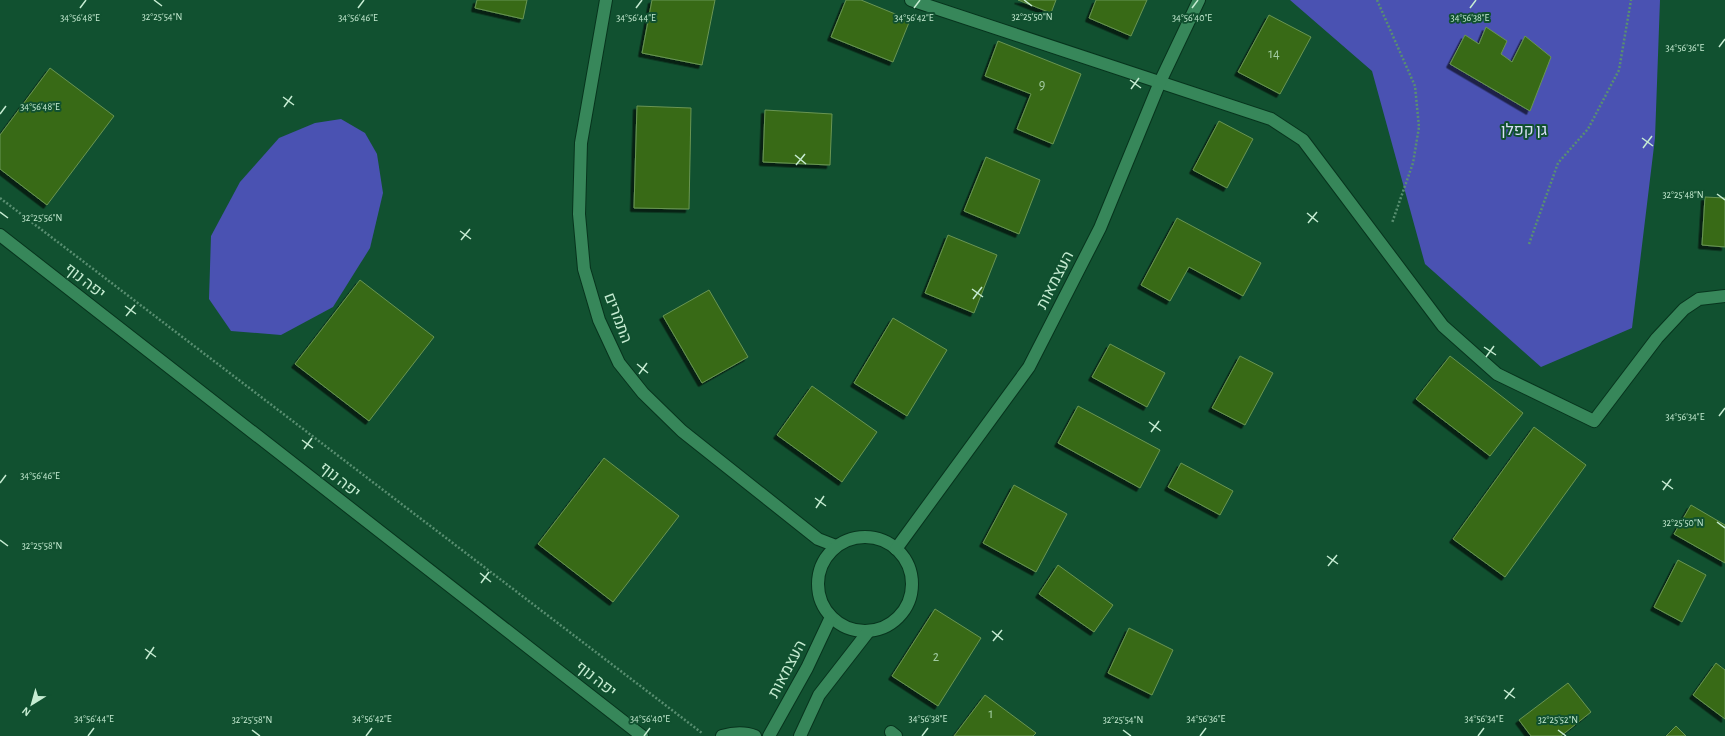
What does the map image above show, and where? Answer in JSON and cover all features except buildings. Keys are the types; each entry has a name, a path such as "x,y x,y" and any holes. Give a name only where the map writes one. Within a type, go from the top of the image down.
{"street":[{"name":"התמרים","path":"606,0 581,143 579,214 584,269 599,320 619,363 644,393 682,431 818,539 836,546"},
{"path":"911,0 1271,119 1303,140 1443,326 1497,374 1594,421 1657,338 1684,309 1699,299 1725,296"},
{"name":"העצמאות","path":"896,549 1029,367 1100,228 1160,82 1199,0"},
{"name":"יפה נוף","path":"0,235 642,736"},
{"path":"866,537 882,540 896,549 906,561 911,576 911,592 907,606 897,619 884,628 868,632 854,630 842,625 831,617 822,603 818,588 819,572 826,558 836,546 851,540 866,537"},
{"name":"העצמאות","path":"769,736 807,668 831,617"},
{"path":"800,736 819,695 868,632"},
{"path":"722,736 729,734 748,734 755,736"}],"path":[{"path":"1378,0 1415,86 1419,127 1413,163 1383,246"},
{"path":"1529,244 1558,163 1588,129 1619,70 1631,0"},
{"path":"0,198 705,736"}],"green space":[{"name":"גן קפלן","path":"1290,0 1660,0 1655,138 1632,328 1541,367 1425,264 1372,71"},
{"path":"341,119 365,133 377,154 383,193 370,248 333,307 281,335 231,331 209,299 211,236 240,182 279,138 315,123"}]}
